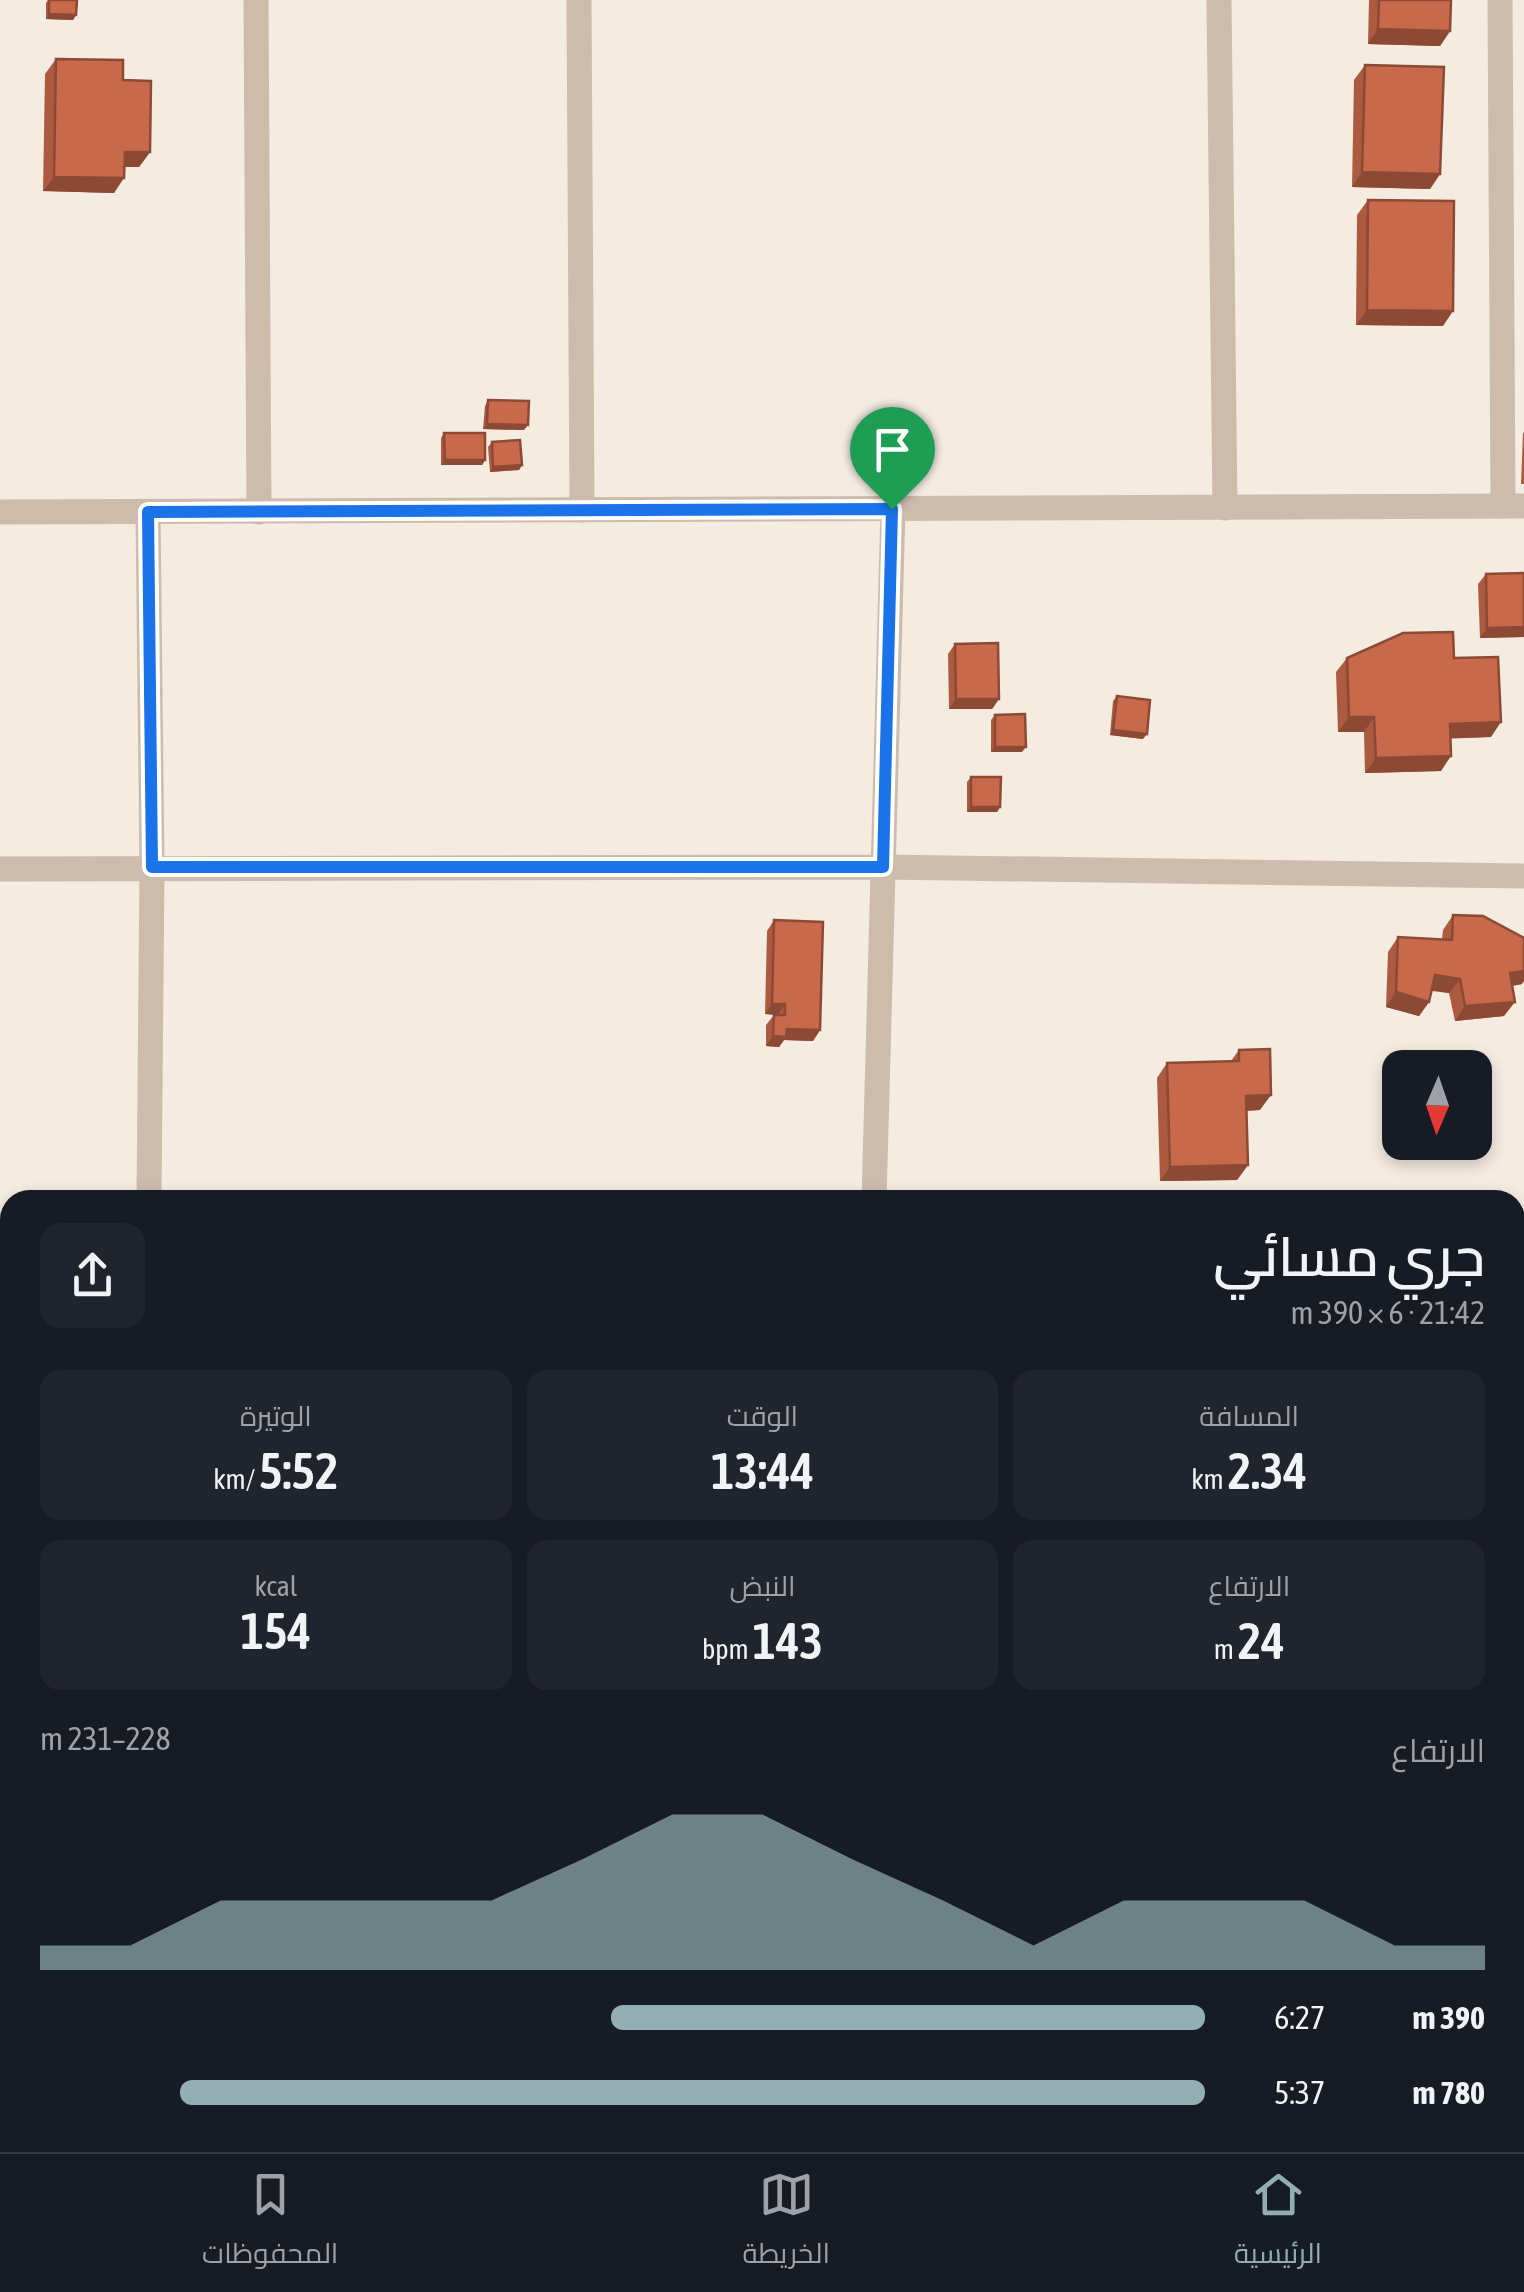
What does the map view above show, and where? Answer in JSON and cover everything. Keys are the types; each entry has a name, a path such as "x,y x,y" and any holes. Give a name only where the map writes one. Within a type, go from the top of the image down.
{"street":[{"path":"256,0 259,512"},
{"path":"578,0 582,510"},
{"path":"1219,0 1225,508"},
{"path":"0,512 1514,506 1500,0"},
{"path":"874,1190 892,509"},
{"path":"148,512 152,867 149,1190"},
{"path":"0,869 883,867 1524,876"}],"building":[{"path":"49,0 77,0 76,15 49,14"},
{"path":"1379,0 1451,0 1450,31 1378,29"},
{"path":"56,59 123,60 123,80 151,81 150,152 125,152 124,178 54,177"},
{"path":"1365,65 1444,67 1440,174 1362,172"},
{"path":"1368,200 1454,201 1453,311 1367,310"},
{"path":"488,400 529,401 528,425 487,424"},
{"path":"444,433 485,433 485,460 445,460"},
{"path":"520,440 522,465 493,467 492,442"},
{"path":"1524,573 1524,627 1487,628 1486,574"},
{"path":"1453,632 1454,658 1498,657 1501,722 1450,724 1451,756 1376,758 1374,717 1349,717 1347,658 1403,633"},
{"path":"998,643 999,699 956,699 955,644"},
{"path":"1117,696 1150,700 1147,734 1113,730"},
{"path":"1025,714 1026,747 995,747 995,715"},
{"path":"971,777 1001,777 1000,807 971,807"},
{"path":"1453,915 1483,916 1524,938 1524,971 1510,973 1515,1002 1465,1006 1460,979 1435,975 1429,1002 1396,992 1398,937 1452,940"},
{"path":"774,920 823,922 820,1030 787,1029 786,1037 773,1036 774,1015 785,1015 785,1004 772,1004"},
{"path":"1270,1049 1271,1095 1246,1096 1248,1165 1170,1167 1167,1063 1239,1061 1239,1050"}],"route":[{"path":"892,509 883,867 152,867 148,512 892,509"}]}
